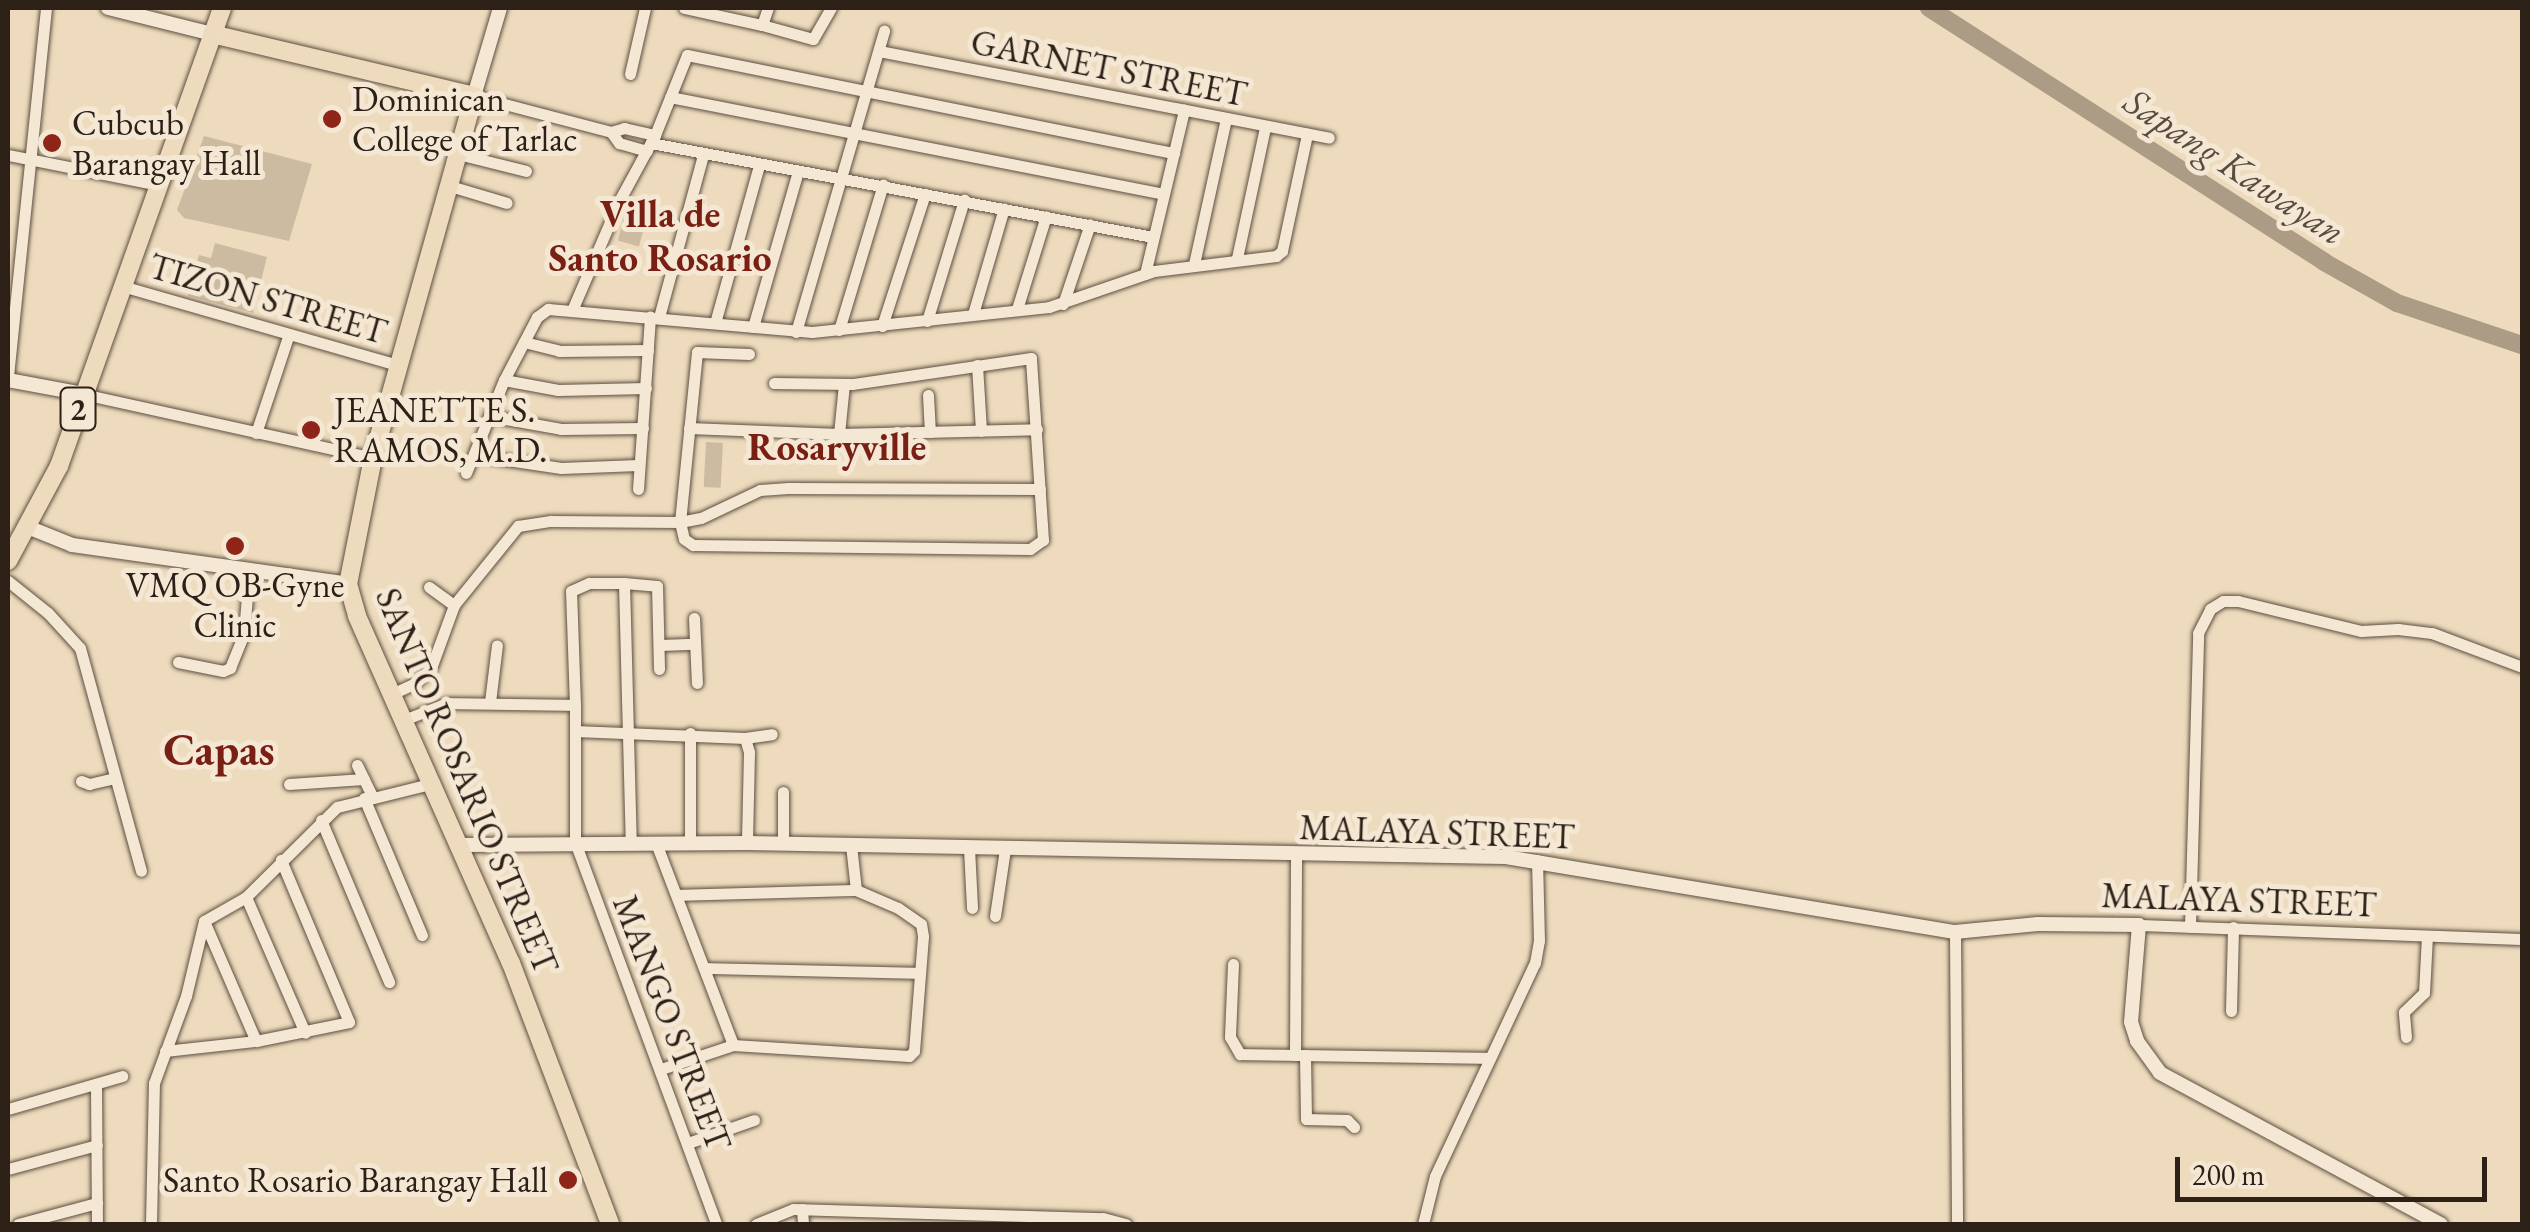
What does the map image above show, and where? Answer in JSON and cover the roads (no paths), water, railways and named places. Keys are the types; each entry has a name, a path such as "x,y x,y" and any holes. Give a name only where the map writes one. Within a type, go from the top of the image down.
{"main road":[{"name":"2","path":"8,562 30,528 59,466 222,8"},
{"path":"212,34 474,96"},
{"name":"SANTO ROSARIO STREET","path":"474,96 373,458 348,584 357,616 462,844 610,1224"}],"street":[{"path":"46,8 8,378 373,458"},
{"name":"SANTO ROSARIO STREET","path":"474,96 500,8"},
{"path":"630,74 645,8"},
{"path":"684,8 812,39 832,8"},
{"path":"762,25 768,8"},
{"path":"118,9 212,34"},
{"path":"796,332 884,31"},
{"name":"GARNET STREET","path":"879,51 1328,138"},
{"path":"573,308 620,201 651,143 687,55 1174,154"},
{"path":"474,96 612,132 619,142 651,143 759,166 883,184 1153,237"},
{"path":"670,96 1164,194"},
{"path":"1144,274 1184,110"},
{"path":"1194,264 1226,118"},
{"path":"1237,258 1265,126"},
{"path":"466,473 504,380 541,312 573,308 796,332 839,330 1064,304 1144,274 1280,254 1307,134"},
{"path":"458,154 526,171"},
{"path":"638,489 648,350 704,155"},
{"path":"8,156 158,186"},
{"path":"715,323 759,166"},
{"path":"754,327 798,170"},
{"path":"839,330 883,184"},
{"path":"450,186 507,202"},
{"path":"882,326 925,194"},
{"path":"927,321 964,200"},
{"path":"973,314 1004,208"},
{"path":"1017,309 1046,216"},
{"path":"1064,304 1090,224"},
{"name":"TIZON STREET","path":"122,286 398,365"},
{"path":"256,432 289,334"},
{"path":"524,342 559,351 648,350"},
{"path":"749,354 697,352 680,522 684,539 701,548 1030,549 1043,540 1031,358 844,384 774,382"},
{"path":"977,365 981,431"},
{"path":"504,380 558,390 646,388"},
{"path":"838,434 844,384"},
{"path":"928,395 930,432"},
{"path":"488,416 561,429 642,428"},
{"path":"689,428 838,434 1038,429"},
{"path":"474,455 561,468 638,465"},
{"path":"394,693 414,684 431,668 454,604 518,526 551,521 680,522 702,518 760,490 788,488 1040,489"},
{"path":"30,528 72,546 348,584"},
{"path":"178,662 223,671 230,668 244,634 249,570"},
{"path":"8,581 48,613 80,648 141,871"},
{"path":"631,842 624,583 657,586 660,670"},
{"name":"MANGO STREET","path":"624,583 588,584 570,590 575,842 716,1224"},
{"path":"429,587 454,604"},
{"path":"2190,927 2198,633 2210,609 2223,601 2238,600 2362,631 2398,628 2432,633 2522,667"},
{"path":"694,618 699,655 697,684"},
{"path":"659,645 695,644"},
{"path":"490,702 497,645"},
{"path":"406,719 435,704 575,705"},
{"path":"574,731 745,738 772,734"},
{"path":"690,733 690,842"},
{"path":"745,738 749,752 747,843"},
{"path":"357,766 422,935"},
{"path":"81,781 115,778"},
{"path":"290,784 364,780"},
{"path":"151,1224 154,1083 186,996 204,921 246,897 337,808 434,783"},
{"path":"783,792 783,844"},
{"path":"321,820 389,982"},
{"name":"MALAYA STREET","path":"462,844 690,842 1537,860 1955,932 2038,924 2139,924 2522,939"},
{"path":"656,843 733,1045"},
{"path":"851,845 856,890"},
{"path":"969,848 972,908"},
{"path":"995,916 1005,850"},
{"path":"1296,856 1300,1055 1306,1119 1347,1120 1354,1127"},
{"path":"165,1051 256,1042 345,1026 350,1016 281,860"},
{"path":"1423,1224 1434,1176 1536,963 1540,940 1537,860"},
{"path":"660,1070 733,1045 909,1056 914,1042 921,924 883,900 856,890 679,896"},
{"path":"246,897 305,1032"},
{"path":"204,921 256,1042"},
{"path":"2139,924 2131,1022 2137,1041 2160,1072 2441,1224"},
{"path":"2231,1011 2234,927"},
{"path":"1955,932 1957,1224"},
{"path":"2406,1037 2404,1012 2424,993 2426,936"},
{"path":"1233,964 1230,1037 1234,1050 1250,1055 1490,1058"},
{"path":"706,968 919,974"},
{"path":"8,1109 122,1076"},
{"path":"96,1084 97,1224"},
{"path":"688,1143 754,1120"},
{"path":"8,1169 97,1145"},
{"path":"18,1224 97,1203"},
{"path":"802,1209 803,1224"},
{"path":"756,1224 802,1209 904,1220 1103,1218 1126,1224"}],"waterway":[{"name":"Sapang Kawayan","path":"1929,8 2324,262 2397,303 2522,345"}],"place":[{"name":"Dominican College of Tarlac","path":"332,119"},
{"name":"Cubcub Barangay Hall","path":"52,143"},
{"name":"JEANETTE S. RAMOS, M.D.","path":"311,430"},
{"name":"VMQ OB-Gyne Clinic","path":"235,546"},
{"name":"Santo Rosario Barangay Hall","path":"568,1180"}],"district":[{"name":"Villa de Santo Rosario","path":"660,236"},
{"name":"Rosaryville","path":"837,447"},
{"name":"Capas","path":"219,750"}]}
